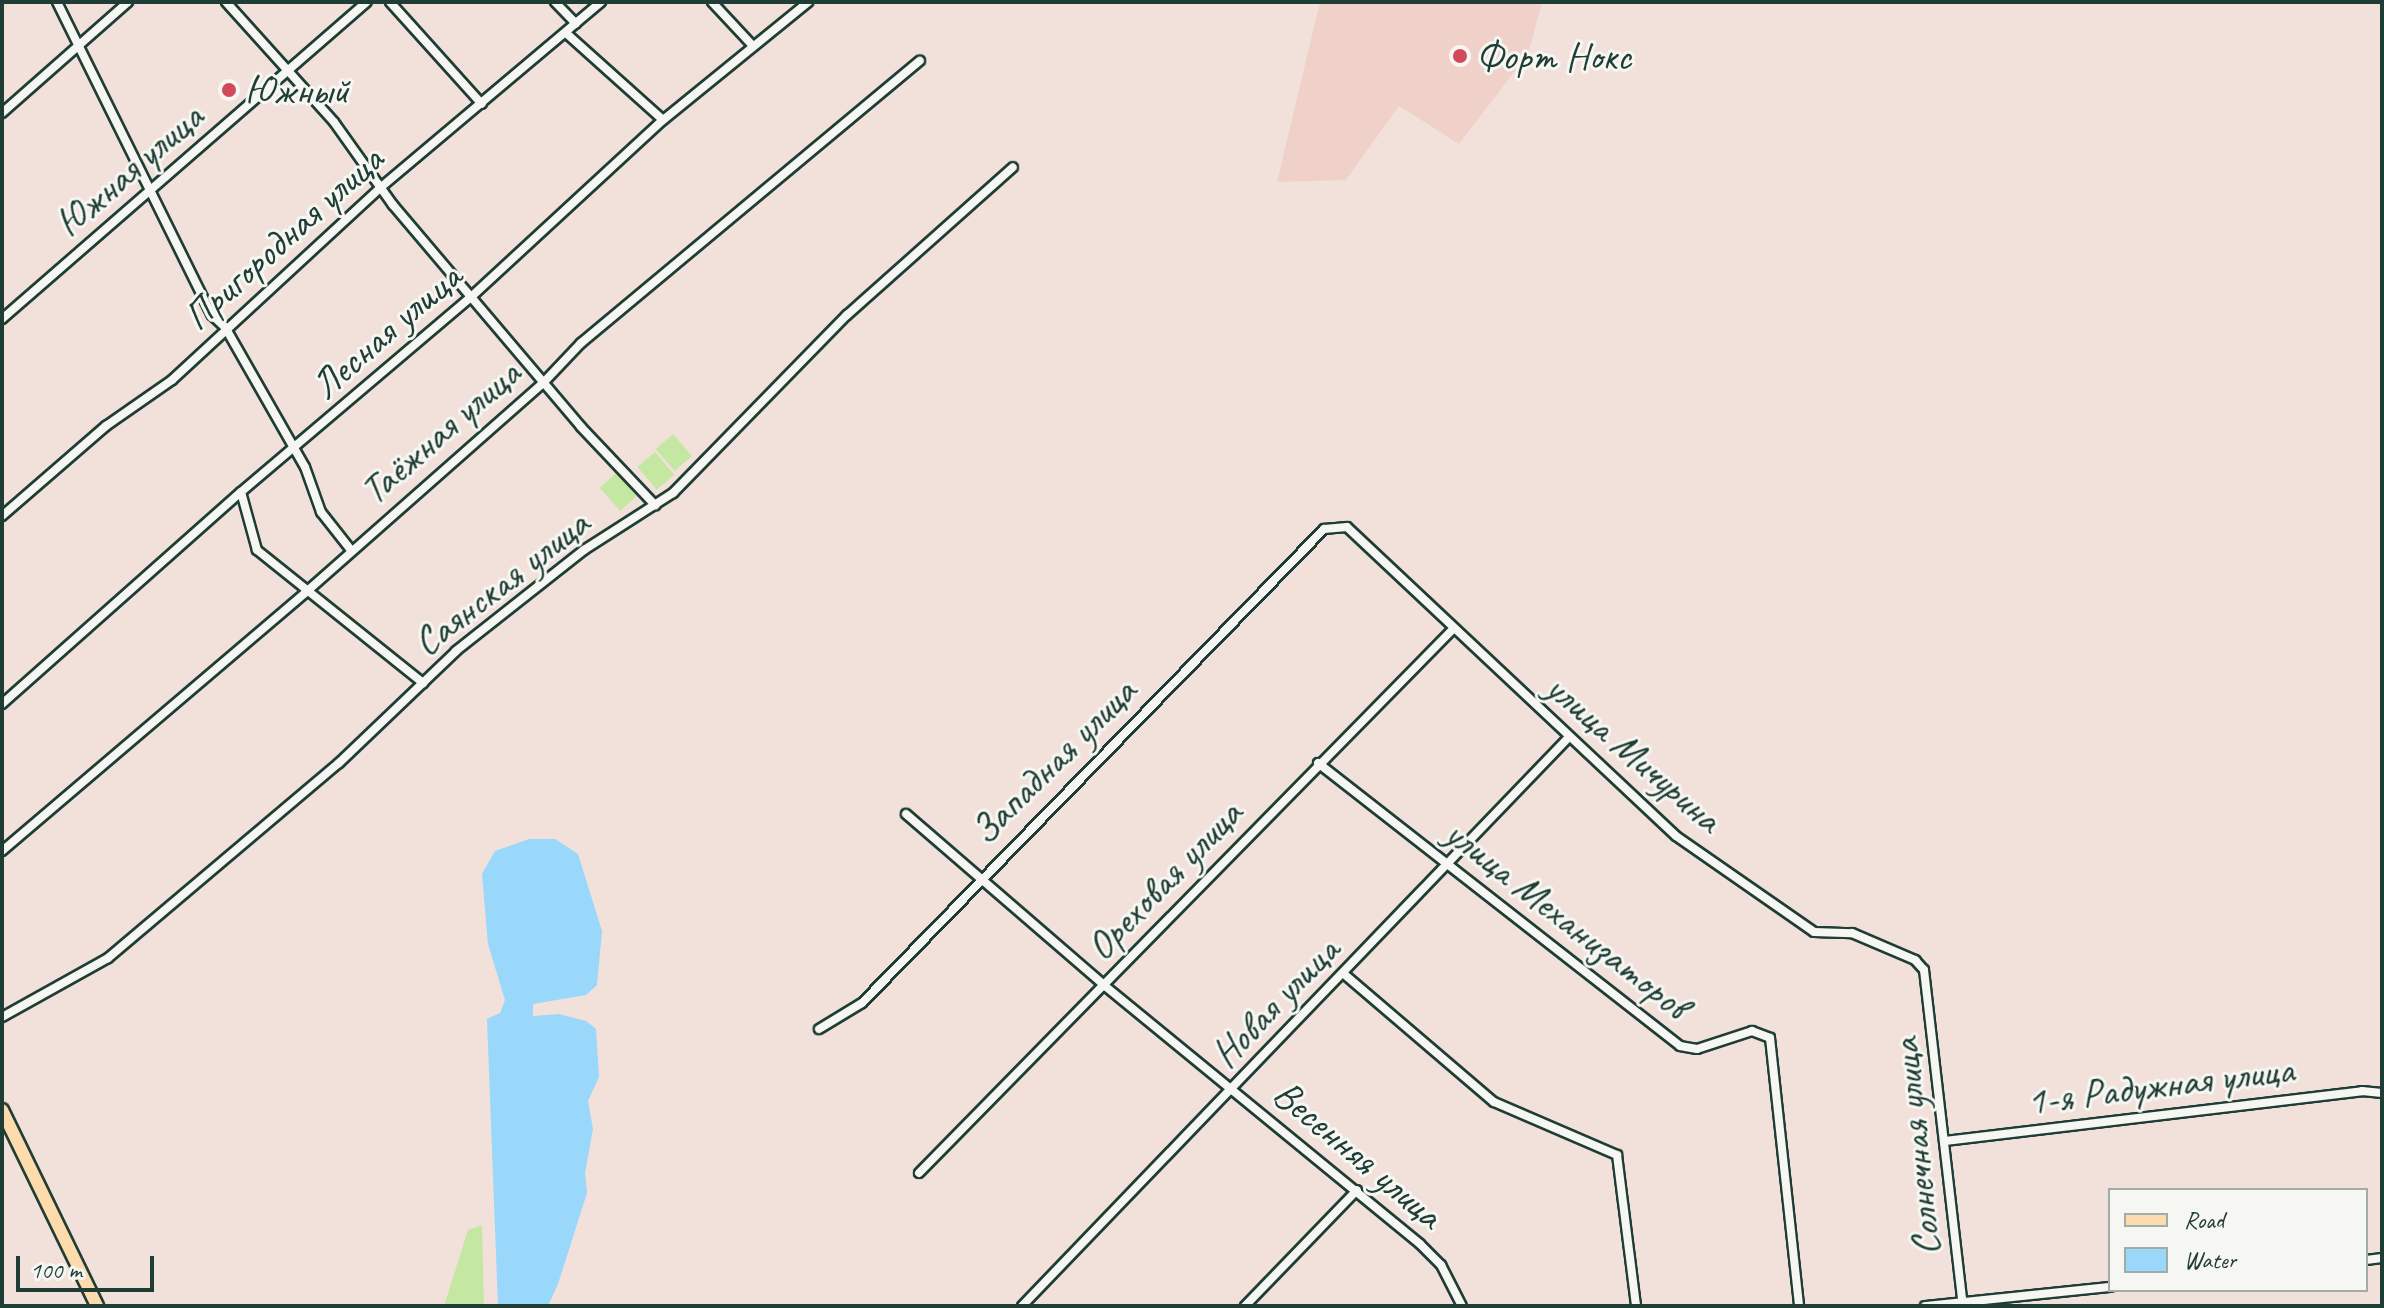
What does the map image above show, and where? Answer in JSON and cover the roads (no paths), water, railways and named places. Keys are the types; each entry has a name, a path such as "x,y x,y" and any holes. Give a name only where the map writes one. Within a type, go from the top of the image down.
{"main road":[{"path":"2,1110 97,1306"}],"street":[{"path":"57,2 153,189 212,315 225,327 293,451 305,467 321,512 351,550"},
{"path":"2,113 128,2"},
{"path":"226,2 334,122 380,188 543,383 655,505"},
{"name":"Южная улица","path":"2,319 367,2"},
{"path":"390,2 482,104"},
{"path":"555,2 576,24"},
{"name":"Пригородная улица","path":"2,516 106,426 172,380 225,327 380,188 601,2"},
{"path":"712,2 753,46"},
{"name":"Лесная улица","path":"2,704 241,492 471,297 663,120 808,2"},
{"path":"566,33 663,120"},
{"name":"Таёжная улица","path":"2,851 305,593 543,383 581,343 920,61"},
{"name":"Саянская улица","path":"2,1017 108,958 339,763 423,683 584,550 655,505 896,268 970,210 1013,167"},
{"path":"241,492 257,550 305,593 317,597 423,683"},
{"name":"улица Мичурина","path":"1324,529 1347,527 1676,836 1789,918 1814,932 1852,933 1915,960 1927,983"},
{"name":"Западная улица","path":"819,1029 862,1003 978,880 1324,529"},
{"name":"Ореховая улица","path":"919,1173 1105,986 1318,763 1453,629"},
{"name":"Новая улица","path":"1022,1306 1569,737"},
{"name":"улица Механизаторов","path":"1318,763 1680,1046 1697,1049 1752,1031 1770,1038 1799,1306"},
{"name":"Весенняя улица","path":"906,814 978,880 1105,986 1357,1190 1441,1265 1462,1306"},
{"path":"1344,974 1494,1102 1617,1155 1636,1306"},
{"name":"Солнечная улица","path":"1927,983 1963,1304"},
{"name":"1-я Радужная улица","path":"1945,1141 2362,1091 2382,1093"},
{"path":"1245,1306 1357,1190"},
{"path":"1925,1306 2108,1287"}],"water":[{"path":"529,839 555,839 578,854 602,931 597,985 586,995 533,1004 533,1016 559,1014 586,1021 596,1029 599,1077 588,1101 593,1129 585,1173 587,1193 558,1284 548,1306 498,1306 487,1019 500,1013 505,1000 488,944 482,874 495,851"}],"place":[{"name":"Форт Нокс","path":"1460,56"},
{"name":"Южный","path":"229,90"}]}
